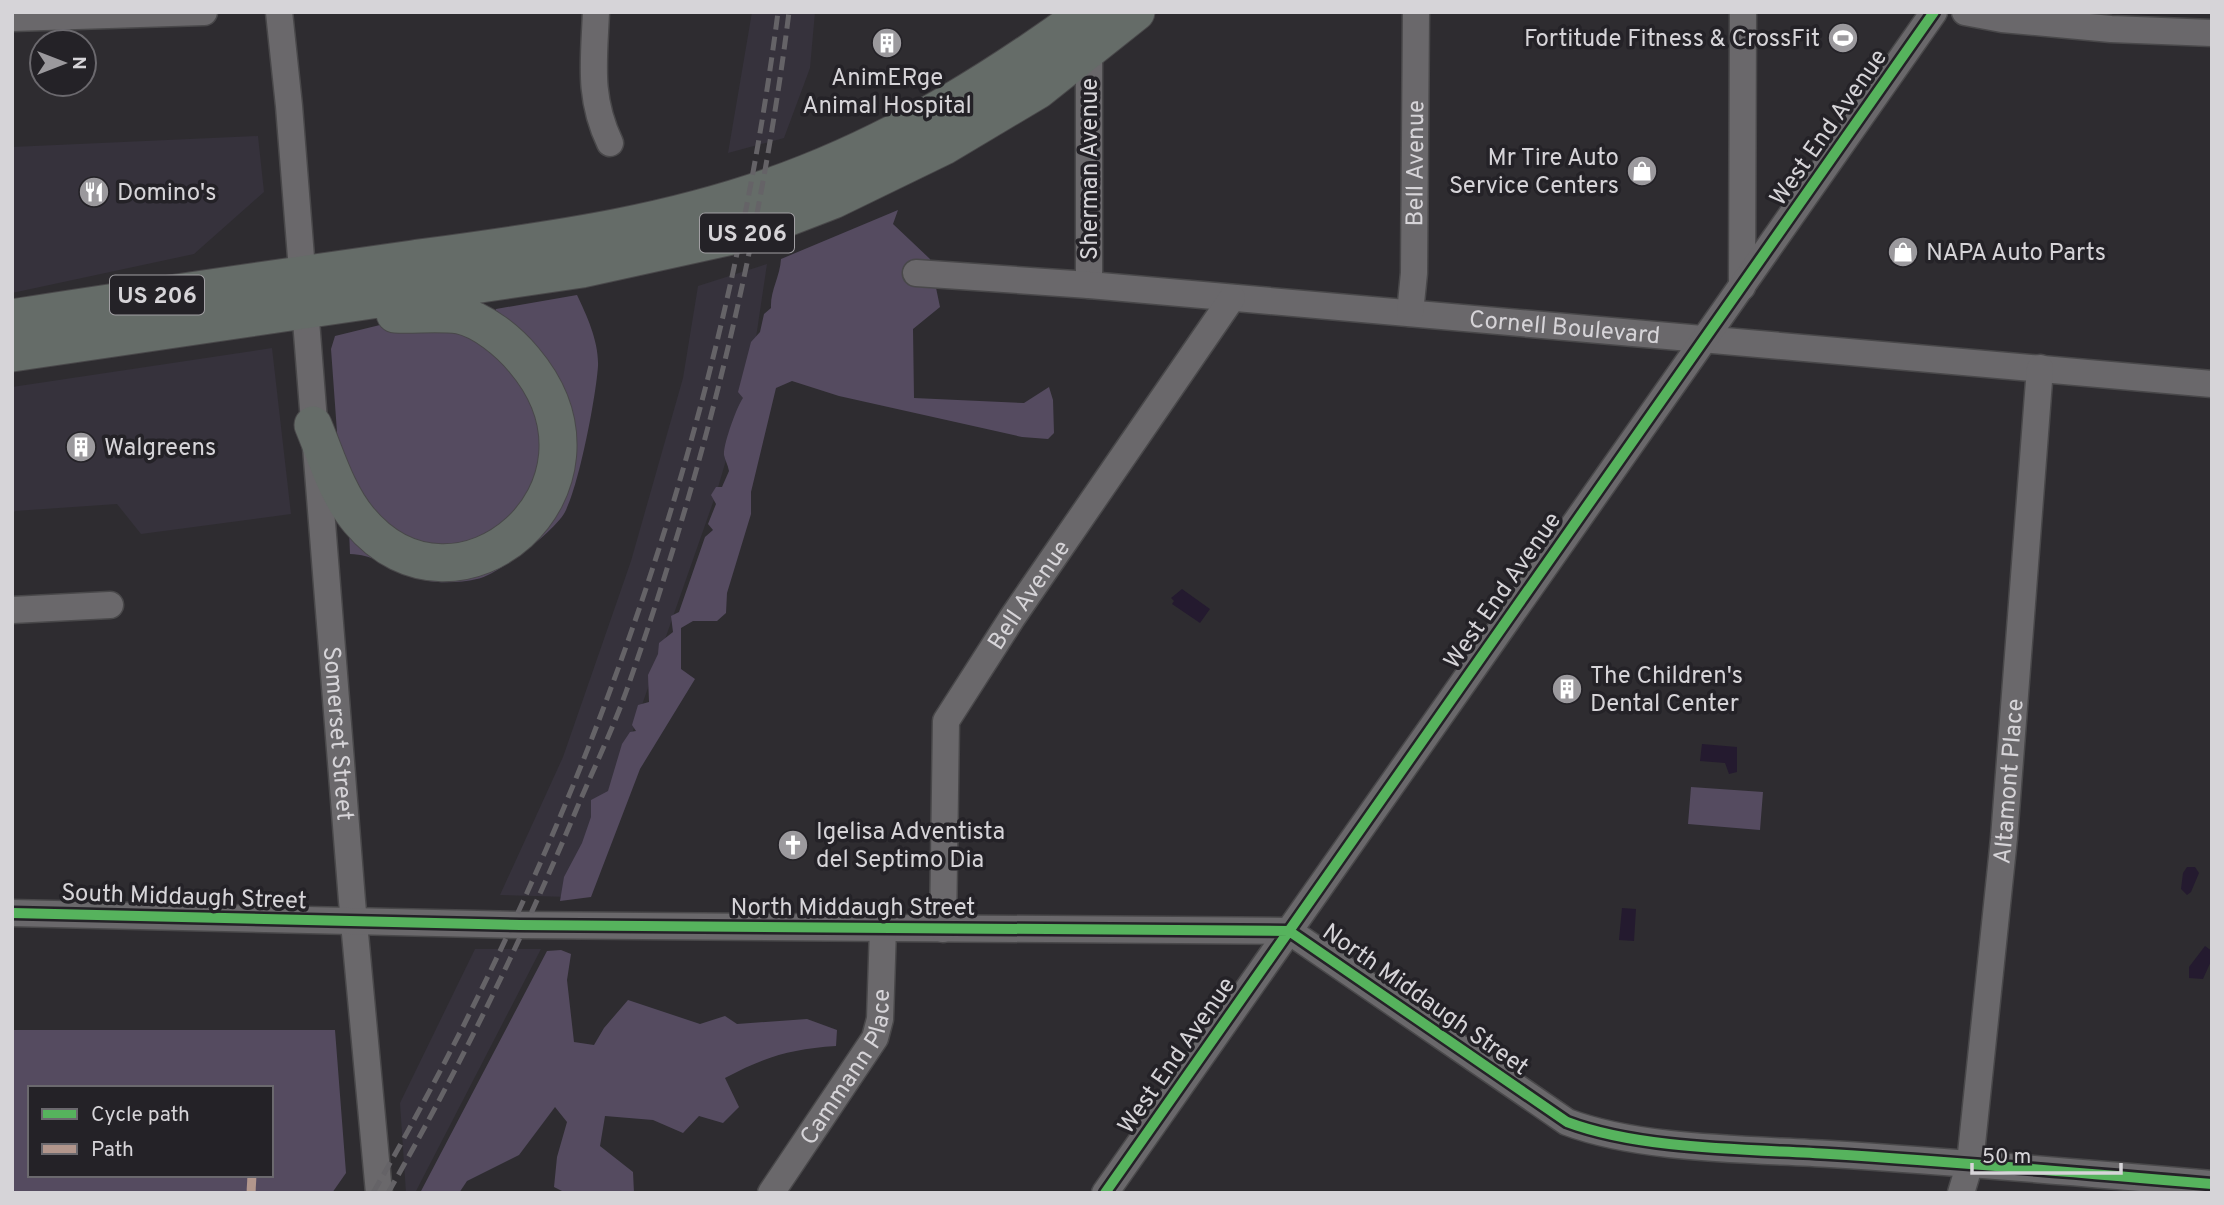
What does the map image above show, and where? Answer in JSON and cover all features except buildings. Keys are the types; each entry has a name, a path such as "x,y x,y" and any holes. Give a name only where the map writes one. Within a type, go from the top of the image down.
{"highway":[{"name":"US 206","path":"12,353 619,229 756,191 806,174 923,120 1020,61 1087,12"},
{"name":"US 206","path":"12,318 303,292 353,302 582,269 750,232 833,200 944,146 1038,90 1136,12"},
{"path":"313,425 341,493 357,518 383,542 424,559 447,562 471,559 505,544 524,531 538,513 552,484 559,446 553,412 534,373 517,351 485,326 461,315 368,314 353,302"}],"street":[{"path":"12,18 204,12"},
{"name":"Somerset Street","path":"279,12 379,1193"},
{"path":"596,12 595,98 598,117 610,143"},
{"name":"Bell Avenue","path":"1410,313 1414,272 1416,12"},
{"path":"1742,287 1743,12"},
{"name":"West End Avenue","path":"1105,1193 1934,12"},
{"path":"1965,12 2001,19 2111,29 2212,33"},
{"name":"Sherman Avenue","path":"1089,52 1089,285"},
{"name":"Cornell Boulevard","path":"916,273 1089,285 2212,384"},
{"name":"Bell Avenue","path":"943,929 946,721 1012,618 1232,298"},
{"name":"Altamont Place","path":"1961,1193 1970,1163 2004,838 2040,368"},
{"path":"12,610 110,605"},
{"name":"South Middaugh Street","path":"12,913 162,914 354,922"},
{"name":"North Middaugh Street","path":"354,922 1289,930 1567,1122 1589,1130 1619,1137 1732,1148 1970,1163 2212,1184"},
{"name":"Cammann Place","path":"771,1193 875,1038 880,1019 883,928"}],"shaded area":[{"path":"752,12 815,12 810,68 784,138 728,153"},
{"path":"258,136 264,192 194,254 12,293 12,147"},
{"path":"898,210 893,224 930,259 940,307 913,329 914,398 1024,403 1049,387 1053,400 1054,433 1048,439 1022,437 839,396 792,381 776,388 751,492 751,514 727,593 726,613 717,621 693,621 681,628 681,669 695,679 640,769 591,897 560,901 564,877 582,843 591,817 591,800 608,791 622,744 630,732 636,731 632,725 638,705 649,702 648,675 658,654 659,643 673,632 671,616 679,612 705,537 713,530 708,524 716,504 711,495 716,487 722,487 729,471 724,450 743,398 738,392 751,342 760,332 764,314 771,308 781,259"},
{"path":"767,264 750,378 717,491 622,762 569,897 500,895 563,757 631,561 683,378 698,286"},
{"path":"577,295 594,339 598,357 597,380 581,463 570,500 559,520 512,561 487,575 467,581 437,582 417,579 370,558 350,554 349,529 451,572 564,483 493,318 496,309"},
{"path":"384,324 472,331 531,393 544,462 514,525 442,552 368,520 338,446 331,349 335,336"},
{"path":"272,348 291,514 141,534 117,504 15,511 12,514 12,387"},
{"path":"1182,589 1210,609 1200,623 1172,604 1174,601 1171,598"},
{"path":"1702,744 1737,747 1737,772 1729,774 1725,763 1700,761"},
{"path":"1691,787 1763,792 1760,830 1688,824"},
{"path":"2187,867 2195,867 2199,873 2187,895 2181,889 2183,873"},
{"path":"1622,908 1636,909 1634,941 1619,940"},
{"path":"2205,946 2212,951 2212,959 2203,979 2189,978 2189,967"},
{"path":"475,949 541,949 415,1193 406,1193 400,1103"},
{"path":"561,950 571,954 567,980 574,1042 594,1045 604,1028 628,1000 700,1024 725,1016 737,1024 807,1019 837,1030 836,1046 778,1055 725,1078 739,1107 723,1123 699,1116 683,1133 653,1120 605,1116 600,1146 633,1172 634,1193 566,1193 554,1187 557,1157 567,1122 555,1107 519,1155 467,1181 459,1193 420,1193 547,951"},
{"path":"12,1030 335,1030 346,1173 332,1193 12,1193"}],"railway":[{"path":"373,1193 449,1054 518,913 580,769 634,623 682,474 722,322 754,168 778,12"},
{"path":"388,1193 440,1099 512,955 626,692 680,525 726,357 762,185 789,12"}],"marked path":[{"path":"251,1193 252,1177"}],"cycle path":[{"path":"1105,1193 1934,12"},
{"path":"12,913 520,925 1289,931 1567,1122 1596,1131 1696,1147 1830,1154 2212,1184"}],"place":[{"name":"Fortitude Fitness & CrossFit","path":"1843,38"},
{"name":"AnimERge Animal Hospital","path":"887,43"},
{"name":"Mr Tire Auto Service Centers","path":"1642,171"},
{"name":"Domino's","path":"94,192"},
{"name":"NAPA Auto Parts","path":"1903,252"},
{"name":"Walgreens","path":"81,447"},
{"name":"The Children's Dental Center","path":"1567,689"},
{"name":"Igelisa Adventista del Septimo Dia","path":"793,845"}]}
